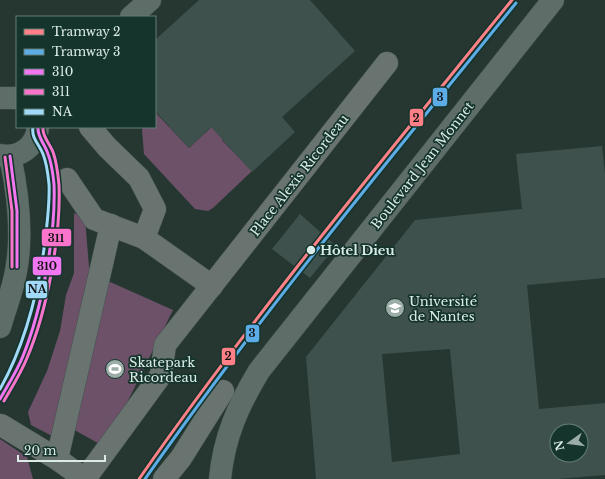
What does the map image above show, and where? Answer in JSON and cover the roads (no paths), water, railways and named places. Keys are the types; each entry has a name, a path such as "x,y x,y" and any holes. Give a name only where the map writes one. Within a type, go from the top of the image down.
{"main road":[{"path":"132,16 150,0"},
{"name":"Boulevard Jean Monnet","path":"220,479 229,432 241,400 259,371 553,0"},
{"path":"0,327 16,271 19,214 15,181 5,155 24,152 35,138 38,128"}],"street":[{"name":"Place Alexis Ricordeau","path":"1,425 57,459 85,479 160,375 166,345 387,63"},
{"path":"91,128 107,147 139,178 155,209 144,238"},
{"path":"67,179 94,219 144,238 212,286"},
{"path":"57,459 111,225"},
{"path":"164,479 181,458 223,391"}],"tram line":[{"name":"2","path":"139,479 228,356 321,236 512,0"},
{"name":"3","path":"145,479 234,357 280,297 373,179 516,3"}],"place":[{"name":"Hôtel Dieu","path":"311,250"},
{"name":"Université de Nantes","path":"395,308"},
{"name":"Skatepark Ricordeau","path":"115,369"}]}
